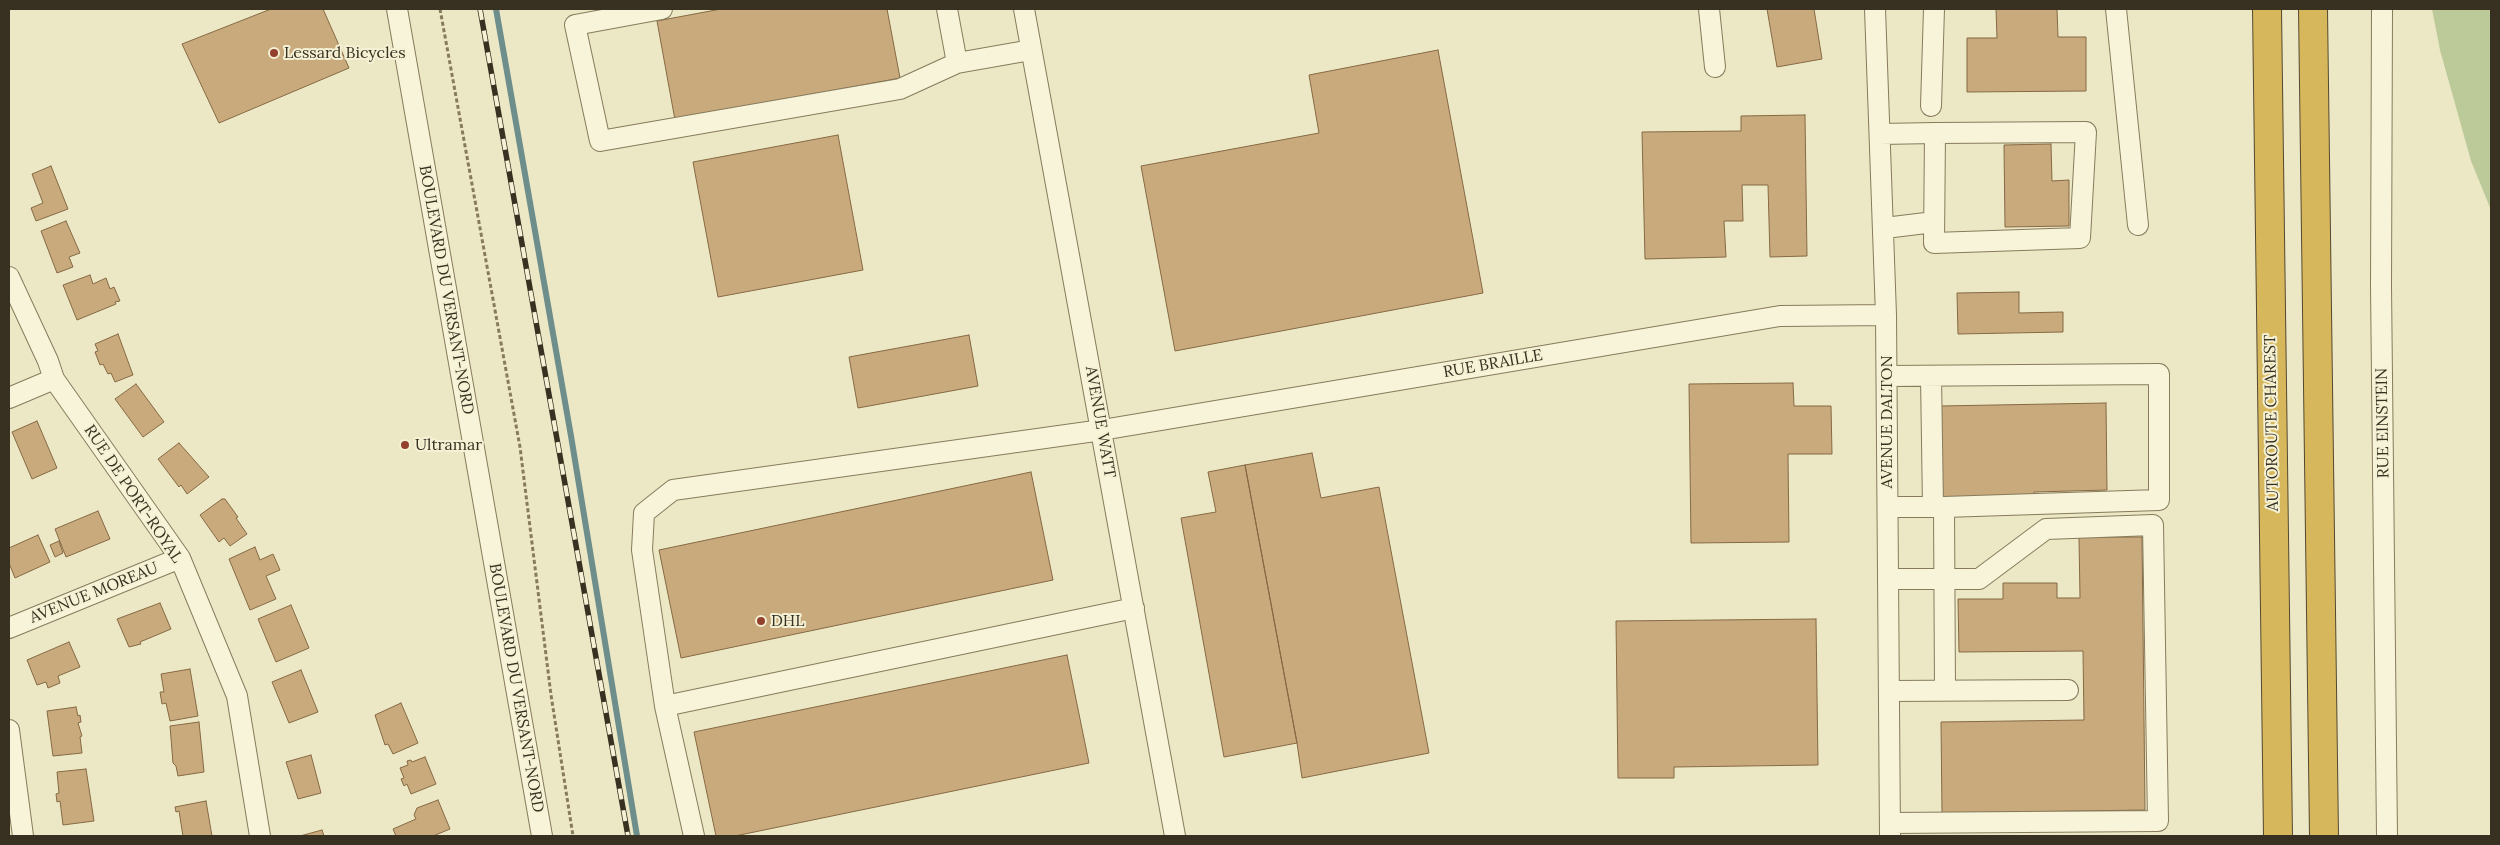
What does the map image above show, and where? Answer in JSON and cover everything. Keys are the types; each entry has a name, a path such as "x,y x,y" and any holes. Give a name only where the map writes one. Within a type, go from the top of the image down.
{"highway":[{"path":"2314,9 2324,836"},
{"name":"AUTOROUTE CHAREST","path":"2266,15 2278,836"}],"street":[{"name":"BOULEVARD DU VERSANT-NORD","path":"398,9 542,836"},
{"path":"662,9 575,25 600,141 900,89 957,63 1031,50"},
{"path":"947,9 957,63"},
{"name":"AVENUE WATT","path":"1024,9 1175,836"},
{"path":"1709,9 1715,67"},
{"name":"AVENUE DALTON","path":"1875,9 1886,315 1890,830"},
{"path":"1931,106 1934,9"},
{"path":"2116,9 2138,225"},
{"name":"RUE EINSTEIN","path":"2382,9 2382,356 2387,836"},
{"path":"1880,134 1935,133 2086,132 2080,238 1934,243 1935,133"},
{"path":"1884,228 1934,222"},
{"name":"RUE DE PORT-ROYAL","path":"9,277 48,361 54,379 180,558 237,696 260,836"},
{"name":"RUE BRAILLE","path":"694,836 665,706 642,550 644,513 673,490 1102,430 1780,316 1886,315"},
{"path":"1887,376 2159,374 2159,500 1888,507"},
{"path":"1931,376 1944,579 1945,690"},
{"path":"9,398 54,379"},
{"path":"1888,579 1979,579 2046,529 2153,525 2158,821 1890,830"},
{"name":"AVENUE MOREAU","path":"9,628 180,558"},
{"path":"665,706 1134,608"},
{"path":"1889,690 2068,690"},
{"path":"9,730 23,836"}],"path":[{"path":"440,9 520,447 545,648 573,836"}],"green space":[{"path":"2432,9 2491,9 2491,210 2471,161 2440,50"}],"building":[{"path":"271,9 323,9 349,68 219,123 182,44"},
{"path":"721,9 887,9 900,78 675,120 657,21"},
{"path":"1767,9 1814,9 1822,59 1777,67"},
{"path":"1996,9 2057,9 2058,37 2086,37 2086,91 1967,92 1967,38 1997,38"},
{"path":"1438,50 1483,293 1175,351 1141,166 1319,133 1309,75"},
{"path":"1805,115 1807,256 1770,257 1768,185 1742,185 1743,221 1724,221 1726,257 1645,259 1642,132 1741,131 1741,116"},
{"path":"838,135 863,270 718,297 693,162"},
{"path":"2051,144 2052,181 2069,180 2069,226 2005,227 2004,145"},
{"path":"51,166 68,209 36,221 31,208 43,203 32,174"},
{"path":"66,221 80,253 69,257 73,267 57,273 41,231"},
{"path":"90,275 93,284 106,278 110,289 114,287 120,301 77,320 63,285"},
{"path":"2019,292 2019,313 2063,312 2063,332 1958,334 1957,293"},
{"path":"118,334 133,375 115,382 111,373 108,374 103,364 100,365 95,352 98,351 95,344"},
{"path":"969,335 978,386 858,408 849,357"},
{"path":"1793,383 1794,406 1831,406 1832,454 1788,454 1789,542 1691,543 1689,384"},
{"path":"136,384 164,422 143,437 115,399"},
{"path":"2106,403 2107,490 2034,492 2034,496 1942,498 1940,406"},
{"path":"37,421 57,468 32,479 12,432"},
{"path":"179,443 209,477 187,494 181,485 179,487 158,459"},
{"path":"1312,453 1321,498 1379,487 1429,753 1302,778 1245,465"},
{"path":"1245,465 1297,743 1224,757 1181,518 1216,512 1208,472"},
{"path":"1031,472 1053,580 681,658 659,550"},
{"path":"222,499 225,499 238,517 236,518 247,534 230,546 224,538 219,542 200,515"},
{"path":"98,511 110,539 66,557 55,529"},
{"path":"38,535 50,562 15,578 9,563 9,548"},
{"path":"2079,537 2142,537 2145,810 1942,813 1941,722 2084,720 2083,651 1959,652 1958,599 2003,599 2003,583 2057,583 2057,598 2080,598"},
{"path":"59,541 63,553 55,557 50,545"},
{"path":"255,547 260,560 273,554 280,570 266,576 276,599 250,610 229,559"},
{"path":"160,603 171,629 140,642 141,644 129,647 117,619"},
{"path":"291,605 309,648 276,662 258,619"},
{"path":"1816,619 1818,765 1674,767 1674,778 1618,778 1616,621"},
{"path":"69,642 80,667 58,676 60,683 48,688 46,682 37,685 27,660"},
{"path":"1067,655 1089,763 735,836 716,836 694,732"},
{"path":"190,669 198,716 170,721 166,703 162,704 160,692 164,692 161,674"},
{"path":"301,670 318,712 289,723 272,682"},
{"path":"401,703 418,743 393,754 388,744 385,745 375,715"},
{"path":"76,707 81,722 78,723 82,736 80,737 82,753 53,756 47,711"},
{"path":"199,722 204,772 178,776 176,766 173,763 170,726"},
{"path":"311,755 321,793 298,799 286,762"},
{"path":"425,757 436,784 411,794 407,784 404,786 401,779 404,778 400,768 408,765 407,761 411,760 412,762"},
{"path":"86,769 94,821 63,825 60,801 57,802 56,794 59,793 57,772"},
{"path":"438,800 450,829 433,836 396,836 393,829 416,819 414,815 417,808"},
{"path":"206,801 212,836 183,836 179,811 176,812 175,807"},
{"path":"322,830 324,836 300,836"}],"waterway":[{"path":"496,9 571,436 637,836"}],"railway":[{"path":"480,9 628,836"}],"place":[{"name":"Lessard Bicycles","path":"274,53"},
{"name":"Ultramar","path":"405,445"},
{"name":"DHL","path":"761,621"}]}
